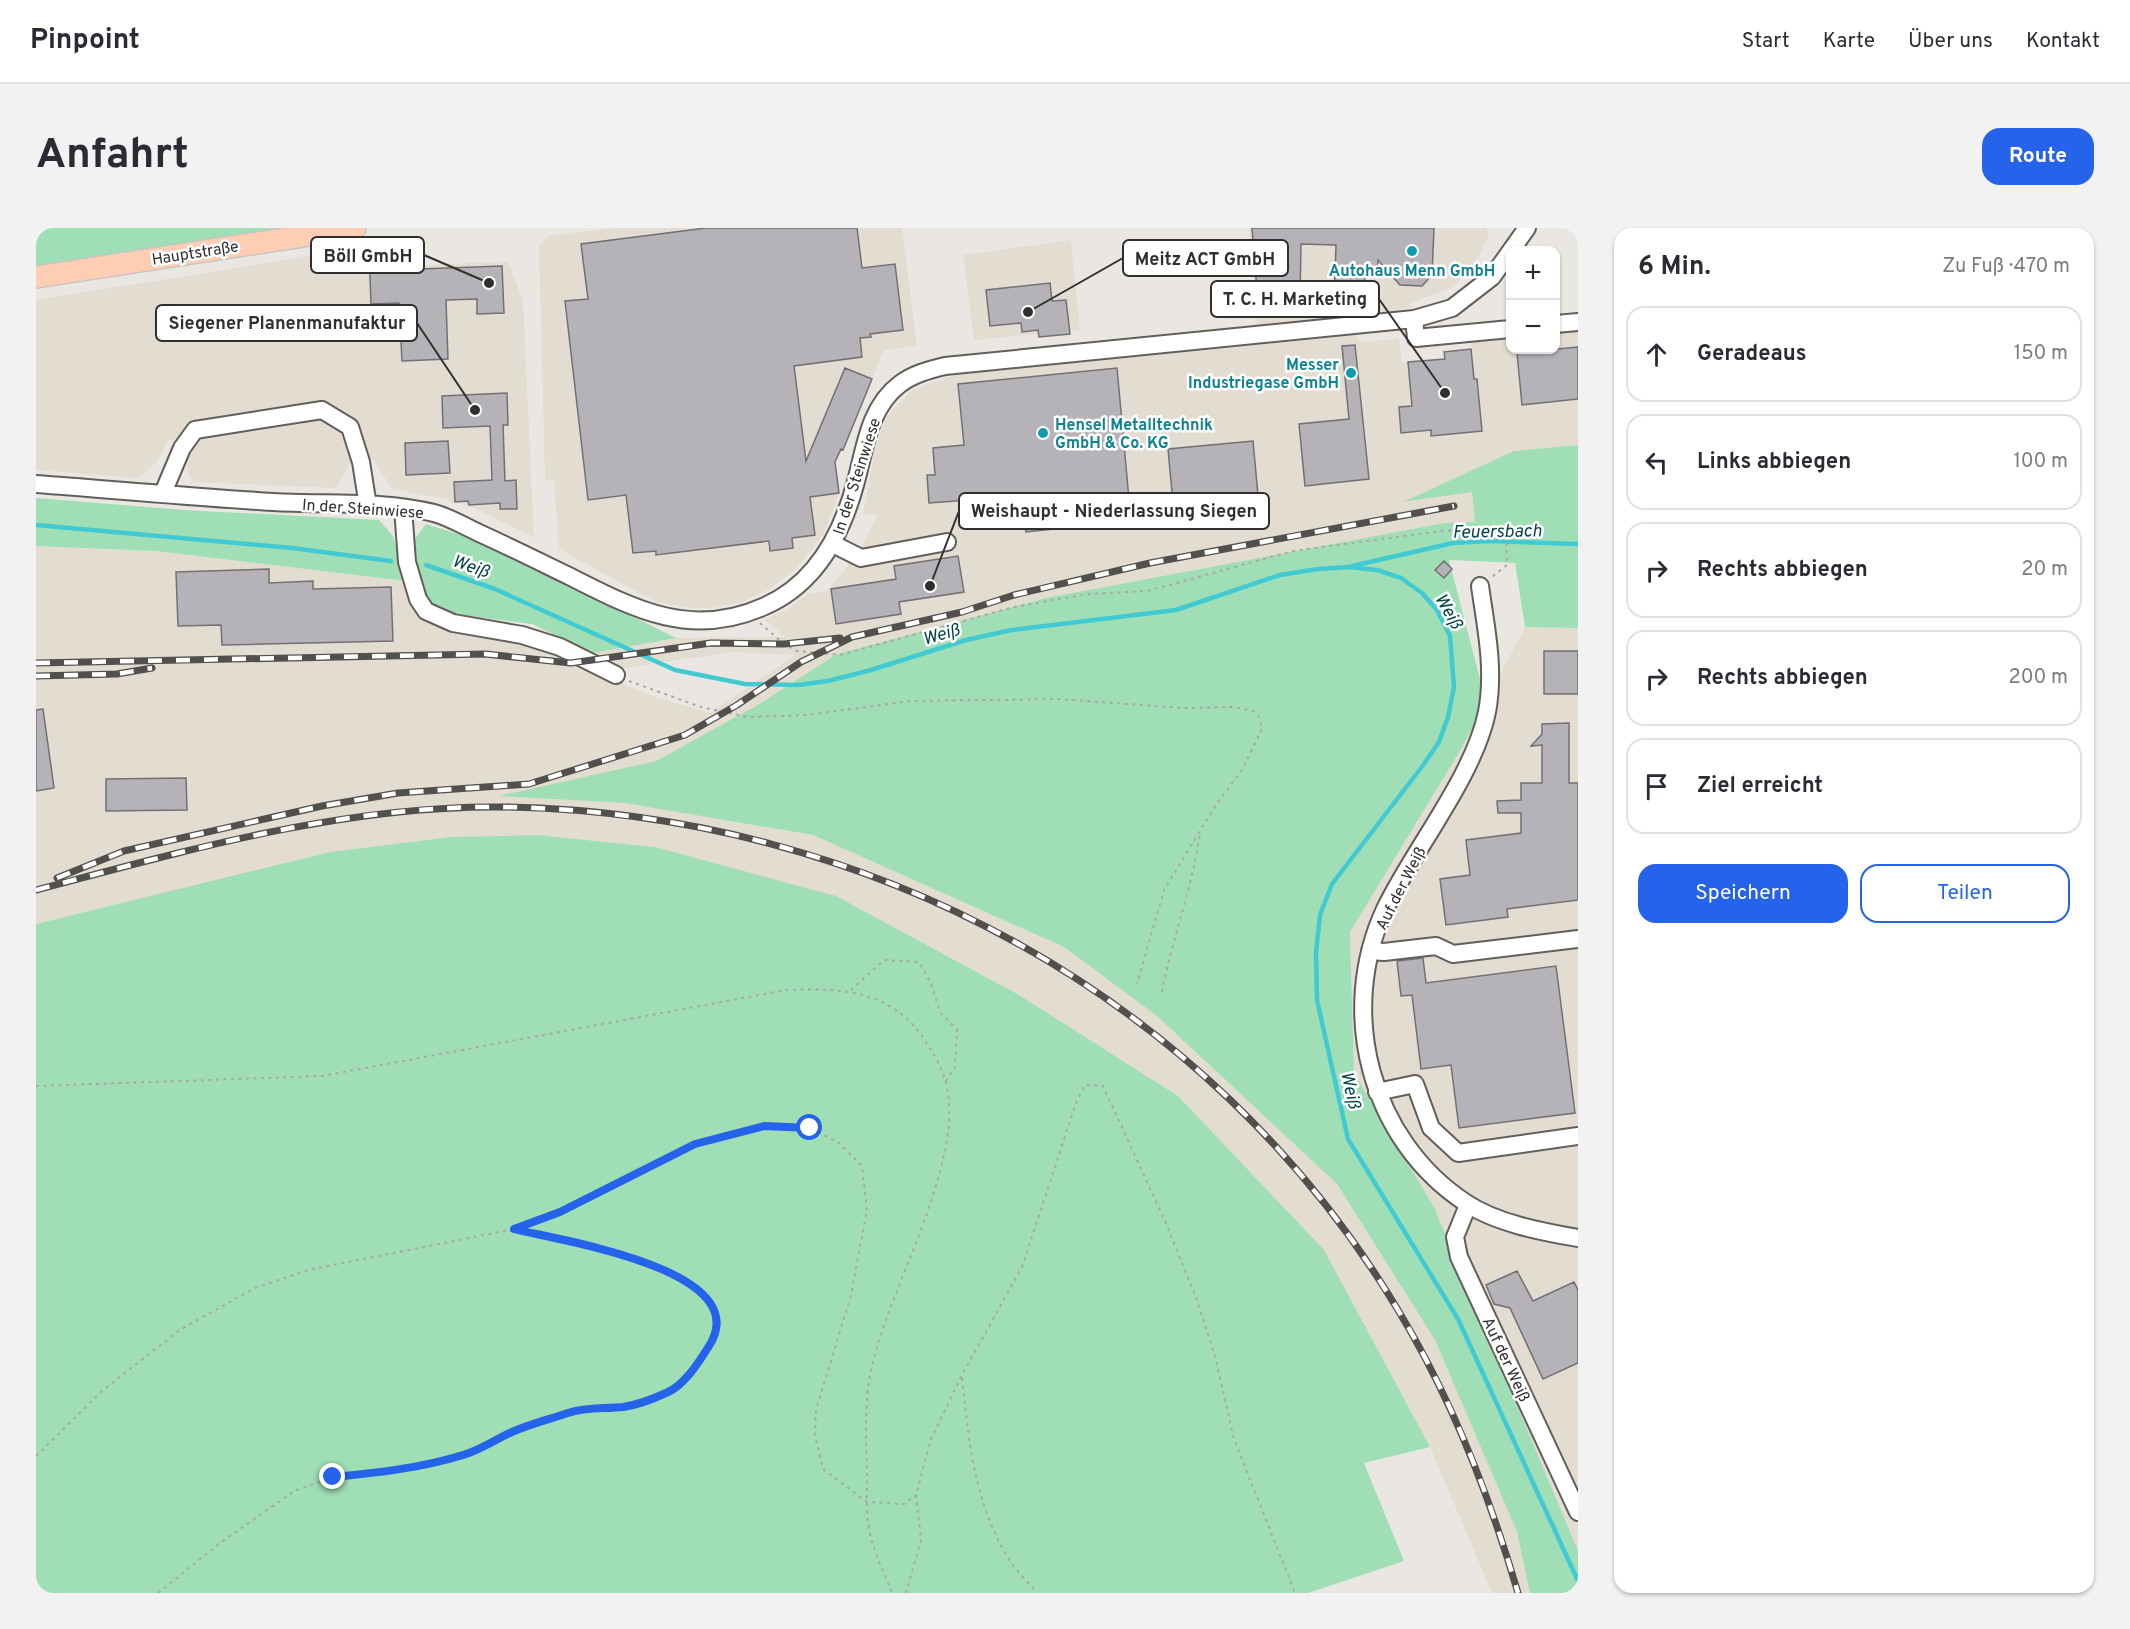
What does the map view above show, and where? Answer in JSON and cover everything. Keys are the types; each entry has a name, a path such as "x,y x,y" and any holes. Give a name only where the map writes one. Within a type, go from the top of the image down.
{"main road":[{"name":"Hauptstraße","path":"36,277 355,228"}],"street":[{"name":"In der Steinwiese","path":"1508,246 1511,228"},
{"name":"In der Steinwiese","path":"1513,246 1527,228"},
{"name":"In der Steinwiese","path":"36,484 274,502 403,508 436,514 518,550 626,605 659,617 693,621 720,620 748,614 796,588 820,563 833,544 846,515 870,425 883,402 900,384 920,373 945,366 1414,319 1452,308 1492,277 1506,255"},
{"path":"1414,319 1416,338 1506,329"},
{"path":"1560,324 1578,322"},
{"path":"163,493 182,448 195,430 322,410 350,427 361,462 368,506"},
{"path":"403,508 407,562 418,599 426,611 453,624 522,635 560,647 616,675"},
{"path":"833,544 861,558 947,542"},
{"name":"Auf der Weiß","path":"1480,586 1491,674 1487,713 1472,754 1385,910 1370,951 1362,994 1363,1038 1377,1092 1393,1124 1417,1161 1446,1189 1468,1205 1501,1219 1578,1238"},
{"path":"1370,951 1384,952 1436,946 1453,954 1578,939"},
{"path":"1377,1092 1415,1084 1431,1128 1458,1153 1578,1136"},
{"name":"Auf der Weiß","path":"1468,1205 1455,1237 1459,1257 1578,1512"}],"path":[{"path":"748,614 784,644 797,651 840,655 1014,607 1088,594 1147,591 1293,552 1441,531 1494,528 1506,535 1507,565 1480,586"},
{"path":"616,675 701,707 748,717 807,715 911,701 1057,699 1184,708 1234,707 1253,711 1259,717 1262,729 1242,770 1200,831 1164,890 1137,984"},
{"path":"1162,992 1169,951 1194,874 1200,831"},
{"path":"851,990 884,960 919,962 931,984 940,1012 957,1030 955,1067 946,1082"},
{"path":"36,1086 322,1076 786,990 851,990 891,1007 911,1024 933,1054 946,1082 949,1114 939,1172 924,1222 893,1298 872,1366 866,1416 869,1529 892,1593"},
{"path":"906,1593 921,1540 916,1495 931,1439 962,1375 1022,1267 1076,1103 1085,1085 1103,1086 1165,1221 1197,1300 1215,1356 1234,1439 1294,1593"},
{"path":"36,1456 103,1390 181,1329 255,1288 308,1270 514,1229 560,1212 695,1144 764,1126 810,1128 839,1143 862,1166 867,1210 851,1295 816,1410 815,1435 823,1469 867,1502 904,1504 916,1495"},
{"path":"158,1593 220,1543 294,1491 333,1477 396,1470 465,1455 514,1431 579,1409 624,1406 669,1392 696,1366 713,1339 717,1319 709,1300 680,1277 648,1263 588,1245 514,1229"},
{"path":"962,1375 970,1457 979,1493 1010,1561 1037,1593"}],"shaded area":[{"path":"615,228 902,228 917,346 884,350 843,450 840,449 835,459 839,493 823,535 796,569 768,590 742,602 713,608 690,608 656,602 559,549 554,480 545,480 539,245 548,236"},
{"path":"1249,228 1487,228 1488,238 1476,260 1454,287 1410,303 1409,308 1257,328"},
{"path":"1071,240 1080,330 974,340 963,255"},
{"path":"392,243 393,266 508,262 523,301 534,537 472,507 392,489 373,459 350,464 336,488 192,482 187,459 190,454 169,439 156,463 138,478 36,470 36,300"},
{"path":"1578,330 1578,445 1514,451 1406,502 1472,492 1476,523 1444,523 1046,598 837,654 761,703 656,761 502,796 624,803 813,835 1064,947 1157,1016 1337,1184 1435,1340 1517,1532 1530,1593 1492,1593 1430,1447 655,847 537,835 451,837 330,852 36,924 36,546 156,551 406,581 417,610 431,624 458,632 506,635 571,656 676,638 786,637 764,620 789,608 808,594 828,590 857,555 878,514 863,515 875,448 887,416 912,390 955,375 1357,335 1361,342 1399,339 1402,363 1444,359 1444,352 1471,349 1471,340 1506,336 1506,354 1560,354 1560,332","holes":["733,652 795,655 710,713 652,696 596,672"]},
{"path":"1525,627 1578,628 1578,1551 1434,1207 1354,1073 1350,931 1461,749"}],"green space":[{"path":"36,228 302,228 36,266"},
{"path":"1578,445 1578,628 1525,627 1515,563 1449,560 1486,702 1461,749 1350,932 1354,1073 1434,1207 1578,1551 1578,1593 1530,1593 1517,1532 1435,1340 1337,1184 1157,1016 1064,947 813,835 624,803 499,796 656,761 761,703 837,654 1046,598 1444,523 1475,522 1472,492 1403,502 1514,451"},
{"path":"36,498 184,510 379,520 393,536 406,581 156,551 36,546"},
{"path":"426,524 483,542 676,638 592,653 532,624 461,615 432,606 423,594 411,544"},
{"path":"537,835 655,847 836,896 1019,995 1178,1096 1324,1250 1430,1447 1364,1463 1404,1561 1308,1593 36,1593 36,924 330,852 451,837"}],"building":[{"path":"706,228 857,228 862,268 895,264 903,330 870,334 871,337 860,338 862,357 794,366 806,461 845,368 872,379 843,450 841,449 835,462 839,493 810,497 815,535 792,538 793,548 770,551 769,541 656,555 656,551 633,553 626,495 588,500 565,301 588,299 581,244"},
{"path":"1252,228 1434,228 1432,275 1422,286 1400,285 1378,260 1377,277 1365,276 1364,305 1351,304 1351,312 1338,311 1338,301 1334,301 1336,245 1301,244 1300,299 1258,303"},
{"path":"391,250 392,270 502,266 504,313 477,314 477,299 446,300 448,359 402,361 399,303 371,304 369,251"},
{"path":"1050,283 1052,301 1066,300 1070,334 1039,337 1038,330 1022,332 1021,323 990,326 986,290"},
{"path":"1355,345 1369,479 1305,486 1299,424 1349,419 1342,346"},
{"path":"1578,347 1578,399 1522,405 1517,354 1560,354 1560,349"},
{"path":"1471,349 1474,379 1477,379 1482,431 1431,436 1431,430 1401,433 1399,407 1412,406 1408,362 1445,359 1444,352"},
{"name":"Hensel Metalltechnik GmbH & Co. KG","path":"1117,368 1131,521 1026,532 1023,512 971,517 969,500 929,503 927,475 935,475 933,448 964,445 958,384"},
{"path":"507,393 508,425 503,425 505,481 516,480 517,509 500,509 500,503 469,505 468,501 455,502 454,482 492,480 490,426 443,428 442,396"},
{"path":"448,441 450,473 406,475 405,443"},
{"path":"1253,441 1258,495 1173,503 1168,449"},
{"path":"958,556 964,592 899,602 901,614 836,624 831,589 896,579 894,566"},
{"path":"1444,561 1452,569 1444,578 1435,570"},
{"path":"269,569 269,583 313,581 313,589 391,587 393,641 222,645 221,625 178,626 176,572"},
{"path":"1544,651 1578,651 1578,694 1544,694"},
{"path":"43,709 54,788 36,791 36,710"},
{"path":"1569,723 1569,783 1578,783 1578,900 1507,909 1508,917 1446,925 1440,879 1470,875 1466,840 1521,833 1521,813 1498,813 1497,801 1521,800 1521,783 1542,783 1542,745 1531,746 1542,734 1542,724"},
{"path":"186,778 187,810 106,811 106,779"},
{"path":"1423,958 1426,983 1556,966 1575,1113 1459,1128 1451,1065 1421,1069 1412,995 1401,996 1397,961"},
{"path":"1517,1271 1533,1301 1574,1282 1578,1290 1578,1363 1543,1379 1510,1308 1494,1304 1486,1285"}],"waterway":[{"name":"Weiß","path":"36,525 292,548 391,561"},
{"name":"Feuersbach","path":"1352,566 1453,543 1490,541 1578,544"},
{"name":"Weiß","path":"426,565 495,589 675,670 745,684 798,685 828,681 966,640 1012,630 1176,610 1280,575 1318,569 1348,567 1377,570 1401,578 1422,593 1437,610 1450,636 1454,687 1448,717 1439,742 1424,764 1332,884 1320,915 1316,952 1317,1000 1348,1139 1458,1319 1578,1581"}],"railway":[{"path":"57,878 124,851 322,806 398,793 529,784 685,735 737,705 801,662 852,637 962,612 1014,595 1150,563 1454,506"},
{"path":"36,663 485,654 571,663 711,643 784,644 840,638"},
{"path":"36,676 117,674 152,668"},
{"path":"36,890 209,846 325,822 444,808 503,807 638,817 770,844 896,886 1016,943 1128,1014 1230,1100 1320,1198 1398,1310 1435,1378 1482,1483 1518,1593"}],"place":[{"name":"Autohaus Menn GmbH","path":"1412,251"},
{"name":"Böll GmbH","path":"489,283"},
{"name":"Meitz ACT GmbH","path":"1028,312"},
{"name":"Messer Industriegase GmbH","path":"1351,373"},
{"name":"T. C. H. Marketing","path":"1445,393"},
{"name":"Siegener Planenmanufaktur","path":"475,410"},
{"name":"Hensel Metalltechnik GmbH & Co. KG","path":"1043,433"},
{"name":"Weishaupt - Niederlassung Siegen","path":"930,586"}],"route":[{"path":"333,1477 396,1470 465,1455 514,1431 579,1409 624,1406 669,1392 696,1366 713,1339 717,1319 709,1300 680,1277 648,1263 588,1245 514,1229 560,1212 695,1144 764,1126 810,1128"}]}
